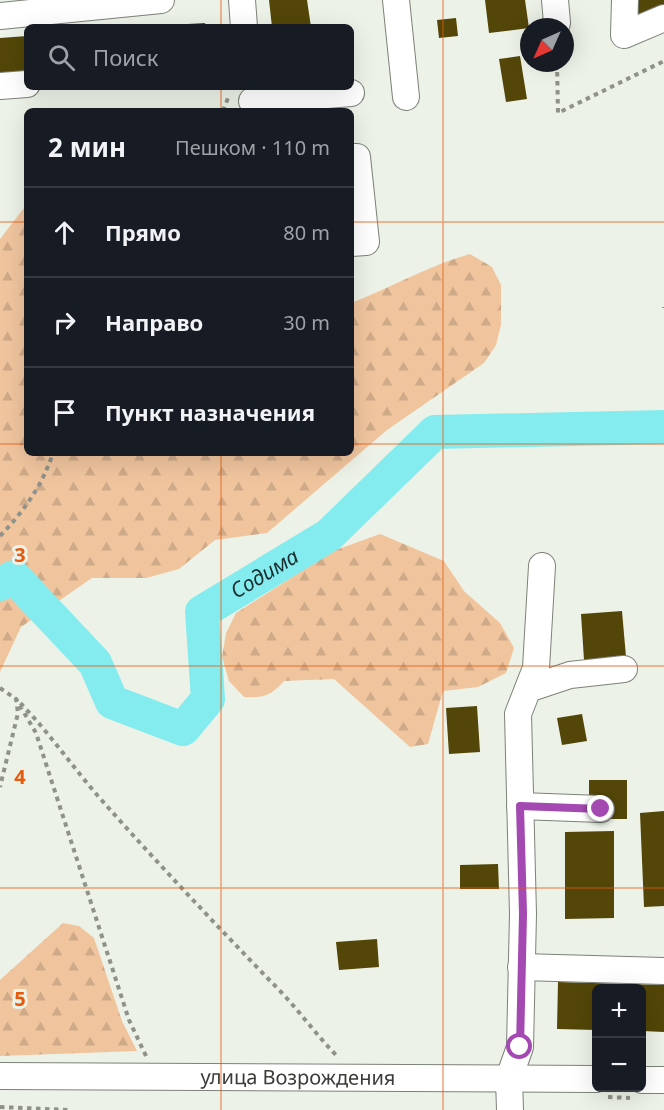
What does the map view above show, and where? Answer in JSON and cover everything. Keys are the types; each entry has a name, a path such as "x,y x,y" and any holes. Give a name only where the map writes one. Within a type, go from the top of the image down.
{"street":[{"path":"0,16 161,0"},
{"path":"242,0 244,24"},
{"path":"396,0 406,98"},
{"path":"625,0 624,35 664,18"},
{"path":"0,86 24,84"},
{"path":"253,100 351,93"},
{"path":"354,157 357,157 366,242 354,243"},
{"path":"510,1110 509,1078 520,1047 518,714 536,668 542,566"},
{"path":"528,689 570,675 624,669"},
{"path":"520,806 601,809"},
{"path":"521,967 664,971"},
{"name":"улица Возрождения","path":"0,1076 592,1079"},
{"path":"646,1080 664,1080"}],"path":[{"path":"557,72 558,113 664,61"},
{"path":"0,536 43,481 52,456"},
{"path":"2,689 44,726 97,795 230,942 283,995 313,1033 360,1077"},
{"path":"0,787 18,713 16,699"},
{"path":"16,699 36,733 129,1020 155,1076"},
{"path":"0,1107 69,1110"}],"green space":[{"path":"24,208 24,456 354,456 354,302 440,264 470,254 492,267 501,285 501,325 496,345 484,363 387,430 267,533 215,540 179,569 146,578 92,578 21,627 0,672 0,239"},
{"path":"380,534 444,561 464,591 500,623 514,648 506,673 478,687 443,691 428,744 410,747 334,679 284,681 266,695 244,697 229,681 222,657 226,633 236,613 333,551"},
{"path":"63,923 79,926 94,938 122,1021 137,1051 0,1056 0,980"}],"building":[{"path":"269,0 307,0 311,24 272,24"},
{"path":"485,0 525,0 528,18 520,18 520,29 489,33"},
{"path":"634,0 664,0 664,6 634,18"},
{"path":"456,18 458,36 439,38 437,20"},
{"path":"24,36 24,72 0,74 0,38"},
{"path":"520,56 520,72 523,72 527,99 506,102 499,59"},
{"path":"622,611 626,657 584,660 581,614"},
{"path":"477,706 480,752 449,754 446,708"},
{"path":"582,714 587,741 562,745 557,718"},
{"path":"589,780 627,780 627,819 608,819 589,800"},
{"path":"664,811 664,906 644,907 640,813"},
{"path":"614,831 614,918 565,919 565,832"},
{"path":"498,864 499,889 460,889 460,865"},
{"path":"377,939 379,967 339,970 336,942"},
{"path":"558,982 629,984 592,984 592,1030 557,1029"},
{"path":"646,984 664,985 664,1032 646,1031"}],"waterway":[{"name":"Содима","path":"0,584 14,577 95,663 112,702 183,729 208,699 202,612 329,535 435,432 664,427"}],"route":[{"path":"520,1047 523,914 520,806 601,809"}]}
